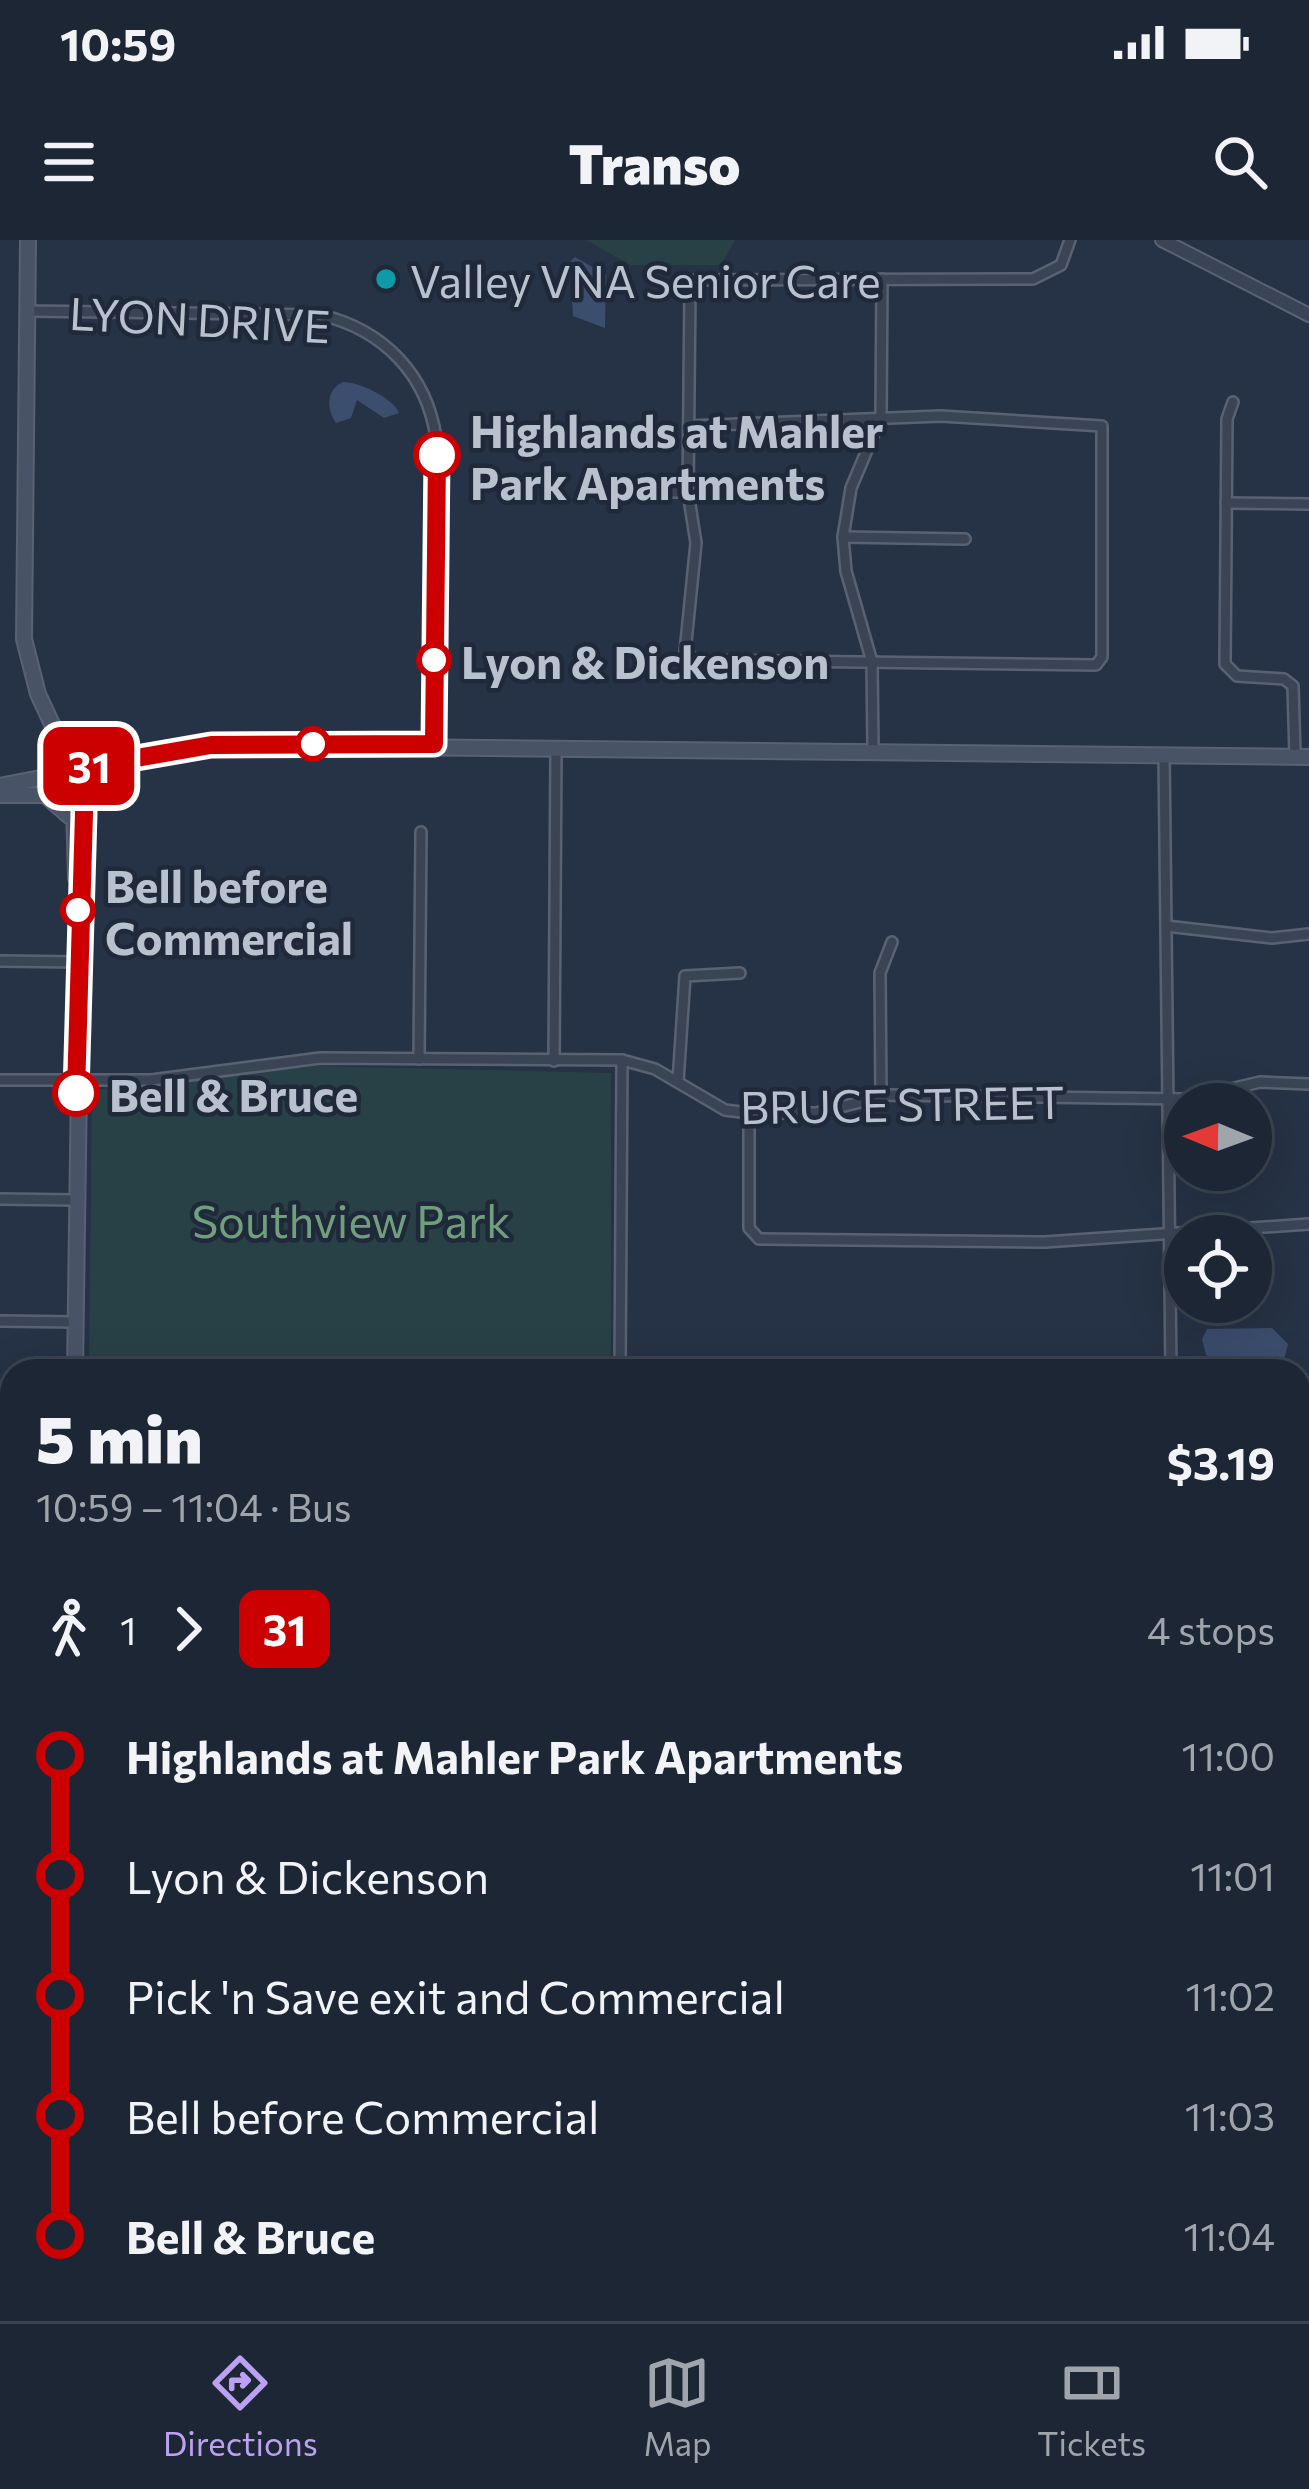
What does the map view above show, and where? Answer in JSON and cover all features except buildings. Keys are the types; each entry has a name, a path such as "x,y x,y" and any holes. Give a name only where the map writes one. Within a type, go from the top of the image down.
{"main road":[{"path":"28,240 24,639 38,694 83,791 75,1359"},
{"path":"0,790 73,769 211,745 1302,756"},
{"path":"73,769 70,818 79,893"},
{"path":"0,790 45,795 70,818"}],"street":[{"path":"688,426 966,416 1102,426 1099,664 688,658 686,613 696,543 688,492 688,426 695,280 1033,279 1061,265 1070,240"},
{"path":"1166,241 1309,315"},
{"path":"873,751 872,662 846,571 843,537 851,488 880,417 882,279"},
{"name":"LYON DRIVE","path":"27,311 321,315 362,329 397,355 425,397 436,439 434,744"},
{"path":"1233,402 1227,419 1225,664 1237,676 1284,679 1293,686 1302,756"},
{"path":"625,492 688,492"},
{"path":"1226,503 1309,504"},
{"path":"843,537 965,539"},
{"path":"554,1060 556,746"},
{"path":"1164,754 1168,1083"},
{"path":"419,1059 421,832"},
{"path":"1166,926 1256,938 1309,934"},
{"path":"880,1097 880,973 892,942"},
{"path":"0,961 78,962"},
{"path":"678,1082 685,976 740,973"},
{"name":"BRUCE STREET","path":"0,1080 151,1079 280,1060 622,1060 678,1082 725,1110 748,1113 816,1113 880,1097 1164,1100"},
{"path":"620,1359 622,1060"},
{"name":"BRUCE STREET","path":"1256,1083 1309,1084"},
{"path":"748,1113 749,1228 755,1238 1045,1242 1164,1236"},
{"path":"0,1199 76,1201"},
{"path":"1272,1227 1309,1224"},
{"path":"0,1321 75,1322"},
{"path":"1171,1323 1171,1359"}],"green space":[{"path":"586,240 735,240 721,265 630,265"},
{"name":"Southview Park","path":"315,1066 611,1073 611,1359 89,1359 92,1090"}],"water":[{"path":"575,257 606,275 605,328 573,316 570,262"},
{"path":"343,382 375,392 399,413 384,418 357,400 351,418 336,423 329,401"},
{"path":"1272,1328 1288,1344 1284,1359 1206,1355 1202,1339 1207,1329"}],"bus line":[{"name":"31","path":"76,1093 84,813 83,791 73,769 211,745 434,744 437,455"}],"place":[{"name":"Valley VNA Senior Care","path":"386,279"},
{"name":"Highlands at Mahler Park Apartments","path":"437,455"},
{"name":"Lyon & Dickenson","path":"434,660"},
{"name":"Bell before Commercial","path":"78,910"},
{"name":"Bell & Bruce","path":"76,1093"}]}
